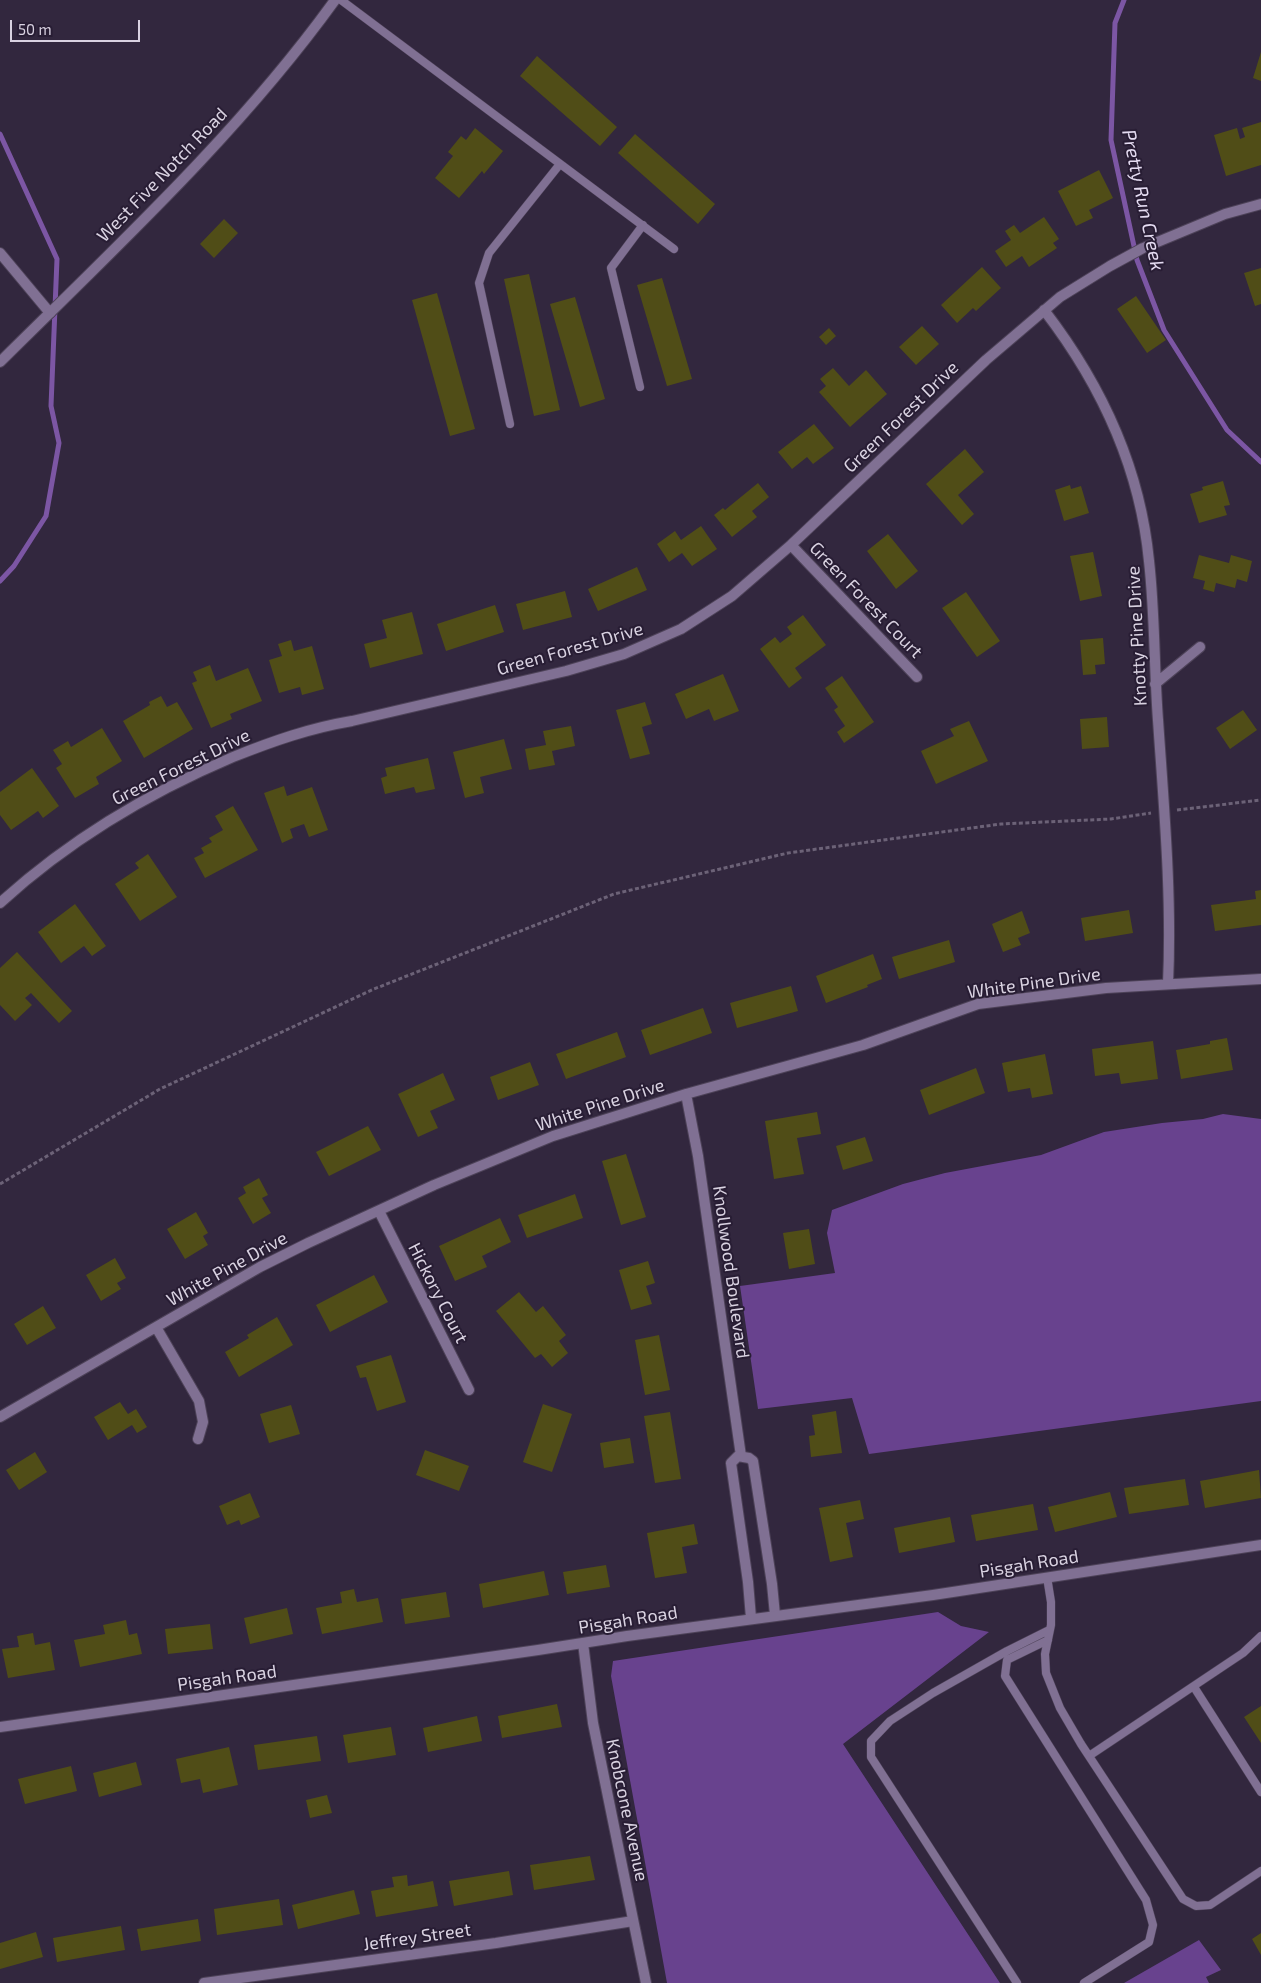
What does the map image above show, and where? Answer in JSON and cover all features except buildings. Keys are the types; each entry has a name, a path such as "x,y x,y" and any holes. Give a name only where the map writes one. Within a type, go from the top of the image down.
{"street":[{"name":"West Five Notch Road","path":"0,362 216,144 286,63 335,0"},
{"name":"Green Forest Drive","path":"1,901 44,866 118,815 212,766 298,732 566,670 639,648 681,629 707,614 732,596 791,544 986,360 1060,297 1143,248 1225,214 1261,204"},
{"path":"0,253 50,313"},
{"name":"Knotty Pine Drive","path":"1044,310 1082,363 1103,400 1127,459 1144,524 1149,560 1155,684 1169,884 1168,984"},
{"name":"Green Forest Court","path":"791,544 917,677"},
{"path":"1155,684 1200,647"},
{"name":"White Pine Drive","path":"0,1417 260,1267 378,1211 553,1136 686,1094 863,1045 978,1004 1106,988 1261,979"},
{"name":"Knollwood Boulevard","path":"686,1094 698,1156 741,1456"},
{"name":"Hickory Court","path":"378,1211 469,1390"},
{"path":"156,1327 199,1401 203,1422 198,1439"},
{"path":"751,1618 748,1582 731,1463 734,1459 741,1456 753,1461 775,1615"},
{"name":"Pisgah Road","path":"0,1727 751,1618 933,1594 1261,1545"},
{"name":"Knobcone Avenue","path":"583,1643 592,1723 646,1983"},
{"name":"Jeffrey Street","path":"204,1983 496,1943 634,1921"}],"lane":[{"path":"341,0 674,249"},
{"path":"510,424 479,283 489,253 560,164"},
{"path":"640,388 611,268 642,225"},
{"path":"1047,1577 1051,1602 1050,1630 1045,1654 1046,1673 1060,1708 1089,1756 1183,1899 1196,1906 1210,1905 1261,1871"},
{"path":"1017,1983 871,1757 871,1742 890,1721 933,1693 1007,1651 1050,1630"},
{"path":"1089,1756 1194,1688 1243,1653 1261,1636"},
{"path":"1048,1640 1007,1660 1005,1676 1146,1900 1153,1925 1149,1942 1084,1983"},
{"path":"1194,1688 1261,1792"}],"path":[{"path":"1180,810 1261,800"},
{"path":"0,1184 160,1089 374,989 614,894 797,852 1001,824 1111,819 1153,813"}],"shaded area":[{"path":"1223,1114 1261,1119 1261,1401 869,1454 852,1398 758,1409 740,1286 835,1273 827,1233 832,1210 903,1184 945,1173 1041,1155 1104,1132 1203,1119"},
{"path":"938,1612 961,1626 989,1632 843,1744 1000,1983 667,1983 611,1676 613,1661"},
{"path":"1199,1940 1221,1970 1206,1977 1209,1983 1124,1983"}],"waterway":[{"name":"Pretty Run Creek","path":"1124,0 1115,23 1111,140 1137,260 1164,330 1227,430 1261,462"},
{"path":"0,134 57,259 51,406 59,443 46,516 14,566 0,581"}]}
